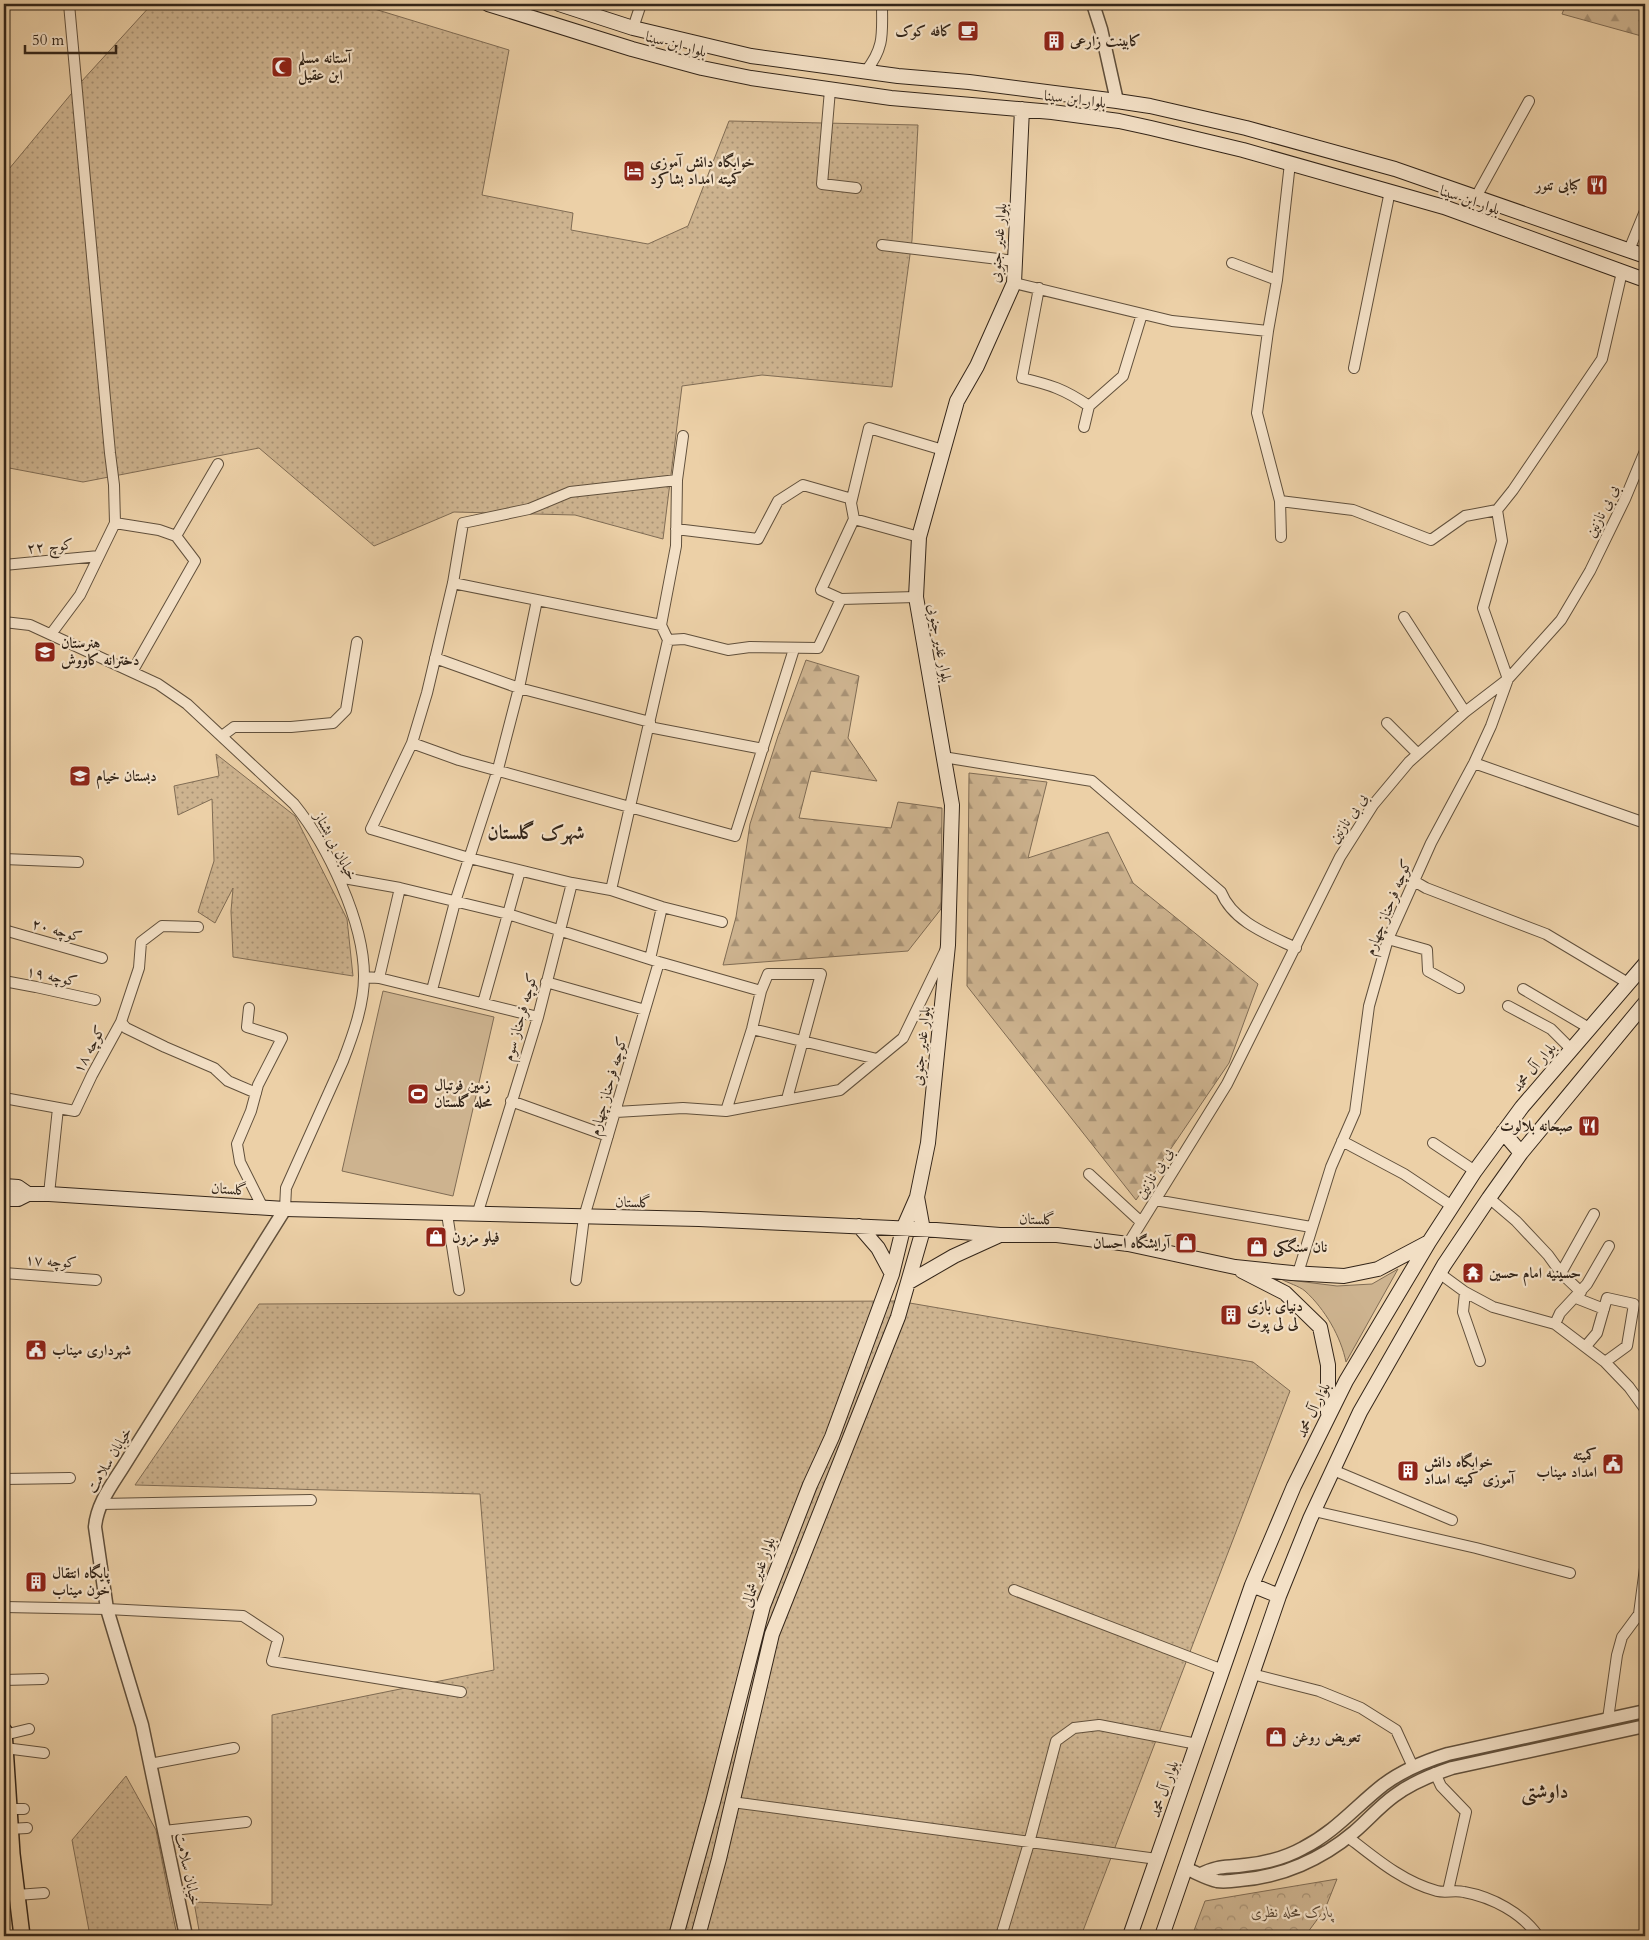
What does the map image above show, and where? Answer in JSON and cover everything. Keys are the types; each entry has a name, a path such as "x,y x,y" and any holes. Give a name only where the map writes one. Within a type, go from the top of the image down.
{"main road":[{"name":"بلوار ابن سینا","path":"488,4 632,49 702,68 750,78 892,98 1022,109 1120,121 1290,163 1390,191 1444,208 1645,280"},
{"name":"بلوار ابن سینا","path":"560,4 632,28 751,56 1117,101 1150,106 1246,128 1395,169 1645,256"},
{"path":"1117,101 1120,121"},
{"name":"بلوار غدیر جنوبی","path":"903,1229 918,1197 928,1143 948,945 952,805 916,597 919,537 957,401 977,366 1014,283 1022,109"},
{"name":"بلوار آل محمد","path":"1130,1936 1252,1585 1294,1486 1346,1381 1429,1242 1475,1171 1522,1107 1645,964"},
{"path":"1162,1936 1279,1596 1314,1511 1360,1412 1439,1273 1489,1198 1521,1153 1645,1003"},
{"path":"1503,1132 1521,1153"},
{"name":"گلستان","path":"4,1186 18,1187 28,1194"},
{"name":"گلستان","path":"4,1199 18,1199 28,1194 49,1194 285,1209 699,1219 859,1226 1000,1235 1057,1235 1128,1244 1235,1267 1344,1276 1378,1269 1429,1242"},
{"name":"بلوار غدیر جنوبی","path":"918,1197 923,1230"},
{"path":"859,1226 878,1248 892,1274"},
{"name":"بلوار غدیر شمالی","path":"676,1936 713,1802 763,1606 810,1485 832,1437 892,1274 903,1229"},
{"path":"698,1936 719,1859 772,1634 898,1317 923,1230"},
{"path":"909,1282 954,1256 1000,1235"},
{"name":"گلستان","path":"1235,1267 1285,1293 1320,1328 1328,1365 1328,1417"},
{"path":"1252,1585 1279,1596"},
{"path":"4,1731 5,1784 22,1936"}],"street":[{"path":"52,634 80,595 116,522 69,4"},
{"path":"632,28 641,4"},
{"path":"866,71 876,59 882,43 882,4"},
{"path":"1092,4 1101,29 1117,101"},
{"path":"830,90 822,184 856,188"},
{"path":"1476,197 1529,101"},
{"path":"1281,537 1280,501 1257,413 1277,280 1290,163"},
{"path":"1354,368 1390,191"},
{"path":"1629,250 1645,211"},
{"path":"882,245 1015,261"},
{"path":"1232,263 1277,280"},
{"path":"1280,501 1353,510 1431,540 1464,516 1497,510 1513,490 1602,358 1622,272"},
{"path":"1014,283 1142,314 1193,324 1268,331"},
{"path":"1039,288 1022,378 1054,386 1089,406"},
{"path":"1084,427 1089,406 1123,376 1142,314"},
{"path":"916,597 841,600 822,590 854,519 850,503 869,428 943,450"},
{"path":"611,890 668,640 661,625 676,546 677,480 683,436"},
{"name":"بی بی نازنین","path":"1128,1244 1227,1084 1340,858 1358,828 1373,805 1418,754 1465,712 1508,678 1561,620 1590,570 1625,499 1645,451"},
{"path":"176,536 218,464"},
{"path":"677,480 570,492 529,509 462,523 453,583 412,743 371,829 469,858 572,883 611,890 662,907 722,922"},
{"path":"676,529 758,539 778,501 803,485 852,499"},
{"path":"1497,510 1502,541 1483,608 1508,678"},
{"path":"854,519 919,537"},
{"path":"116,522 159,530 176,536 194,560 132,672"},
{"name":"کوچ ۲۲","path":"4,565 99,556"},
{"path":"453,583 661,625"},
{"path":"432,990 455,902 498,769 519,688 537,600"},
{"path":"668,640 684,639 728,650 750,648 818,648 841,600"},
{"path":"1404,617 1465,712"},
{"name":"خیابان بی بشناز","path":"4,622 30,625 52,634 158,684 187,704 298,809 307,820 338,877 356,928 362,953 364,977 351,1040 286,1188 285,1209"},
{"path":"222,736 234,727 291,727 333,723 346,710 357,642"},
{"path":"412,743 459,760 498,769 735,836 794,649"},
{"path":"435,658 519,688 649,725 763,749"},
{"name":"کوچه فرحناز چهارم","path":"1298,1273 1311,1227 1332,1167 1355,1112 1369,1006 1388,939 1431,843 1474,763 1491,726 1508,678"},
{"path":"1387,723 1418,754"},
{"path":"943,757 1092,781 1221,892 1226,905 1256,929 1296,948"},
{"path":"1474,763 1645,823"},
{"path":"4,859 78,862"},
{"path":"483,1003 520,871"},
{"path":"338,877 400,888 508,914 655,961 761,991"},
{"path":"1414,881 1426,888 1546,934 1628,984"},
{"name":"کوچه فرحناز سوم","path":"477,1215 538,1017 572,883"},
{"path":"378,978 400,888"},
{"name":"کوچه فرحناز چهارم","path":"576,1280 584,1217 645,1010 655,961 662,907"},
{"path":"120,1022 139,968 141,942 162,926 198,927"},
{"name":"کوچه ۲۰","path":"4,930 102,958"},
{"path":"1388,939 1426,950 1428,971 1459,988"},
{"path":"616,1112 684,1108 726,1111 840,1090 903,1038 948,945"},
{"path":"726,1111 752,1029 761,991 768,974 821,974 787,1099"},
{"path":"364,977 378,978 432,990 538,1017"},
{"name":"کوچه ۱۹","path":"4,982 95,1000"},
{"path":"546,982 645,1010"},
{"path":"1523,989 1589,1028"},
{"path":"1508,1006 1551,1029 1571,1049"},
{"path":"249,1008 247,1027 282,1038 258,1085 251,1111 237,1144 240,1162 263,1208"},
{"name":"کوچه ۱۸","path":"4,1098 75,1110 120,1022 126,1028 214,1068 228,1081 256,1093"},
{"path":"752,1029 877,1059"},
{"path":"511,1101 608,1136"},
{"path":"49,1194 58,1108"},
{"path":"1342,1141 1404,1174 1452,1206"},
{"path":"1432,1143 1475,1171"},
{"path":"1089,1174 1141,1222"},
{"path":"1489,1198 1516,1221 1548,1255 1578,1295 1604,1309"},
{"path":"1155,1200 1311,1227"},
{"name":"خیابان سلامت","path":"186,1936 142,1725 107,1609 95,1527 96,1516 101,1504 285,1209"},
{"path":"447,1214 459,1290"},
{"path":"1560,1273 1594,1214"},
{"path":"1556,1324 1560,1313 1587,1284 1609,1246"},
{"name":"کوچه ۱۷","path":"4,1273 96,1280"},
{"path":"1439,1273 1465,1292 1493,1307 1556,1324 1605,1362 1629,1387 1645,1409"},
{"path":"1465,1292 1463,1312 1480,1361"},
{"path":"1586,1346 1596,1333 1607,1298 1634,1304 1627,1346 1605,1362"},
{"path":"1333,1470 1452,1520"},
{"path":"4,1479 70,1478"},
{"path":"101,1504 310,1500"},
{"path":"1314,1511 1476,1548 1570,1573"},
{"path":"1608,1719 1617,1655 1622,1637 1639,1614 1645,1568"},
{"path":"1014,1590 1223,1670"},
{"path":"4,1607 107,1609 243,1616 278,1639 272,1661 461,1692"},
{"path":"1252,1674 1319,1691 1361,1708 1396,1730 1412,1767"},
{"path":"4,1680 43,1679"},
{"path":"1201,1874 1216,1866 1261,1863 1302,1849 1333,1830 1375,1792 1396,1776 1412,1767 1448,1754 1645,1712"},
{"path":"1001,1936 1029,1843 1056,1742 1074,1728 1099,1725 1197,1744"},
{"path":"1185,1868 1217,1881 1248,1880 1279,1873 1308,1862 1348,1837 1394,1796 1419,1780 1435,1773 1645,1726"},
{"path":"4,1741 29,1729"},
{"path":"4,1741 44,1753"},
{"path":"150,1764 234,1748"},
{"path":"1435,1773 1441,1786 1466,1812 1448,1891"},
{"path":"732,1802 1157,1859"},
{"path":"8,1809 24,1809"},
{"path":"164,1831 246,1822"},
{"path":"9,1829 27,1828"},
{"path":"1348,1837 1372,1856 1407,1879 1438,1891 1462,1891 1478,1895 1514,1912 1531,1925 1538,1936"},
{"path":"17,1895 44,1893"}],"green space":[{"path":"152,4 358,4 509,50 482,195 573,213 571,230 648,244 688,226 729,121 918,125 912,240 892,387 762,375 682,386 663,539 575,515 454,512 374,546 259,448 83,482 4,467 4,175 81,82"},
{"path":"1566,4 1645,4 1645,37 1562,14"},
{"path":"806,660 859,676 848,738 877,781 811,771 799,818 891,828 898,802 942,808 941,909 908,951 723,965 736,917 750,824 778,736"},
{"path":"216,754 295,816 347,919 353,976 233,957 231,911 233,888 215,923 198,912 214,861 212,799 178,815 174,786 219,776"},
{"path":"969,773 1047,782 1028,858 1108,832 1133,883 1258,984 1229,1063 1136,1200 967,986"},
{"name":"زمین فوتبال محله گلستان","path":"383,991 494,1017 453,1196 342,1171"},
{"path":"1398,1269 1346,1362 1336,1333 1319,1306 1303,1289 1281,1279 1337,1286 1372,1284"},
{"path":"898,1301 1253,1362 1290,1391 1081,1936 200,1936 194,1902 272,1905 272,1715 494,1670 480,1494 135,1485 259,1304"},
{"path":"126,1776 156,1830 177,1936 90,1936 72,1840"},
{"name":"پارک محله نظری","path":"1337,1879 1325,1909 1305,1936 1192,1936 1205,1901"}],"place":[{"name":"کافه کوک","path":"968,31"},
{"name":"کابینت زارعی","path":"1054,41"},
{"name":"آستانه مسلم ابن عقیل","path":"282,67"},
{"name":"خوابگاه دانش آموزی کمیته امداد بشاکرد","path":"634,171"},
{"name":"کبابی تنور","path":"1597,185"},
{"name":"هنرستان دخترانه کاووش","path":"45,652"},
{"name":"دبستان خیام","path":"80,776"},
{"name":"زمین فوتبال محله گلستان","path":"418,1094"},
{"name":"صبحانه بلالوت","path":"1589,1126"},
{"name":"فیلو مزون","path":"436,1237"},
{"name":"آرایشگاه احسان","path":"1186,1243"},
{"name":"نان سنگکی","path":"1257,1247"},
{"name":"حسینیه امام حسین","path":"1473,1273"},
{"name":"دنیای بازی لی لی پوت","path":"1231,1315"},
{"name":"شهرداری میناب","path":"36,1350"},
{"name":"کمیته امداد میناب","path":"1613,1464"},
{"name":"خوابگاه دانش آموزی کمیته امداد","path":"1408,1471"},
{"name":"پایگاه انتقال خون میناب","path":"36,1582"},
{"name":"تعویض روغن","path":"1276,1737"}],"district":[{"name":"شهرک گلستان","path":"536,832"},
{"name":"داوشتی","path":"1545,1791"}]}
